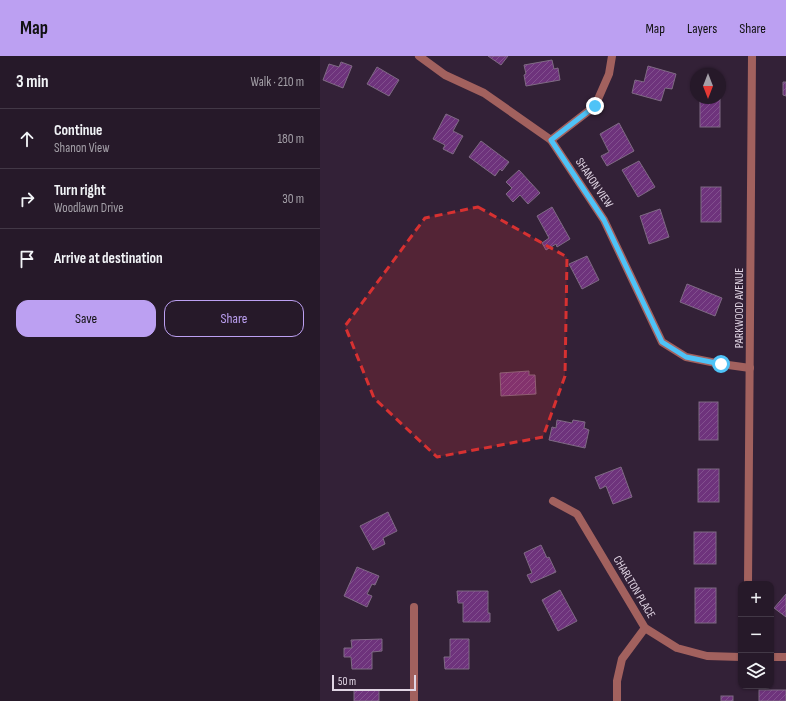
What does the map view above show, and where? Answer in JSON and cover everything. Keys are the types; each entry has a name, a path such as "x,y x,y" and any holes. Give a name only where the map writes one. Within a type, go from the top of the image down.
{"street":[{"name":"SHANON VIEW","path":"420,56 445,75 484,93 551,140 604,220 662,342 686,357 750,368"},
{"path":"551,140 595,106 609,74 612,56"},
{"name":"PARKWOOD AVENUE","path":"748,581 752,56"},
{"name":"CHARLTON PLACE","path":"553,501 577,514 645,628 677,648 707,656 738,657"},
{"path":"414,607 414,701"},
{"path":"617,701 617,681 622,659 645,628"},
{"path":"774,657 786,657"}],"highlighted area":[{"path":"478,207 567,257 565,376 543,437 437,457 374,398 345,326 425,218"}],"building":[{"path":"488,56 508,56 501,65"},
{"path":"552,60 554,69 558,68 560,80 526,86 524,65"},
{"path":"341,62 352,66 343,88 323,80 329,64 339,67"},
{"path":"648,66 676,74 672,89 665,88 661,101 632,93 635,80 644,82"},
{"path":"377,67 399,80 389,96 367,84"},
{"path":"783,82 786,82 786,96 783,95"},
{"path":"700,104 720,104 720,127 700,127"},
{"path":"446,114 459,120 453,131 463,136 453,154 443,149 445,145 433,139"},
{"path":"619,123 634,151 607,166 601,156 609,152 600,134"},
{"path":"481,141 509,162 502,171 500,169 495,176 469,157"},
{"path":"639,161 655,187 638,197 622,170"},
{"path":"519,170 540,193 528,204 520,195 513,202 506,194 512,188 506,182"},
{"path":"701,187 721,187 721,222 701,222"},
{"path":"552,207 570,239 557,247 556,244 546,250 542,243 549,238 537,216"},
{"path":"660,209 669,237 649,244 640,216"},
{"path":"587,256 599,280 582,289 569,264"},
{"path":"687,284 722,298 715,316 680,302"},
{"path":"529,371 529,375 535,375 536,394 501,396 500,373"},
{"path":"699,402 718,402 718,440 699,440"},
{"path":"557,420 572,423 573,420 585,422 584,428 589,430 585,448 549,440 552,427 556,428"},
{"path":"621,467 632,497 613,504 606,486 600,489 595,477"},
{"path":"698,469 719,469 719,502 698,502"},
{"path":"388,512 397,531 383,538 385,544 373,550 360,526"},
{"path":"694,532 716,532 716,564 694,564"},
{"path":"541,545 556,572 531,583 527,575 532,573 524,553"},
{"path":"357,567 379,576 375,585 372,584 367,594 372,596 367,607 344,596"},
{"path":"695,588 716,588 716,623 695,623"},
{"path":"560,590 577,621 558,631 542,600"},
{"path":"457,591 488,591 488,613 490,613 490,622 463,622 463,603 458,603"},
{"path":"786,594 786,617 774,608"},
{"path":"382,639 382,651 372,652 372,669 352,669 351,657 344,657 344,648 352,648 351,640"},
{"path":"450,639 469,639 469,669 445,669 444,657 450,657"},
{"path":"354,690 379,690 379,701 354,701"},
{"path":"759,690 786,690 786,701 759,701"},
{"path":"721,696 733,696 733,701 721,701"}],"route":[{"path":"595,106 551,140 604,220 662,342 686,357 721,364"}]}
